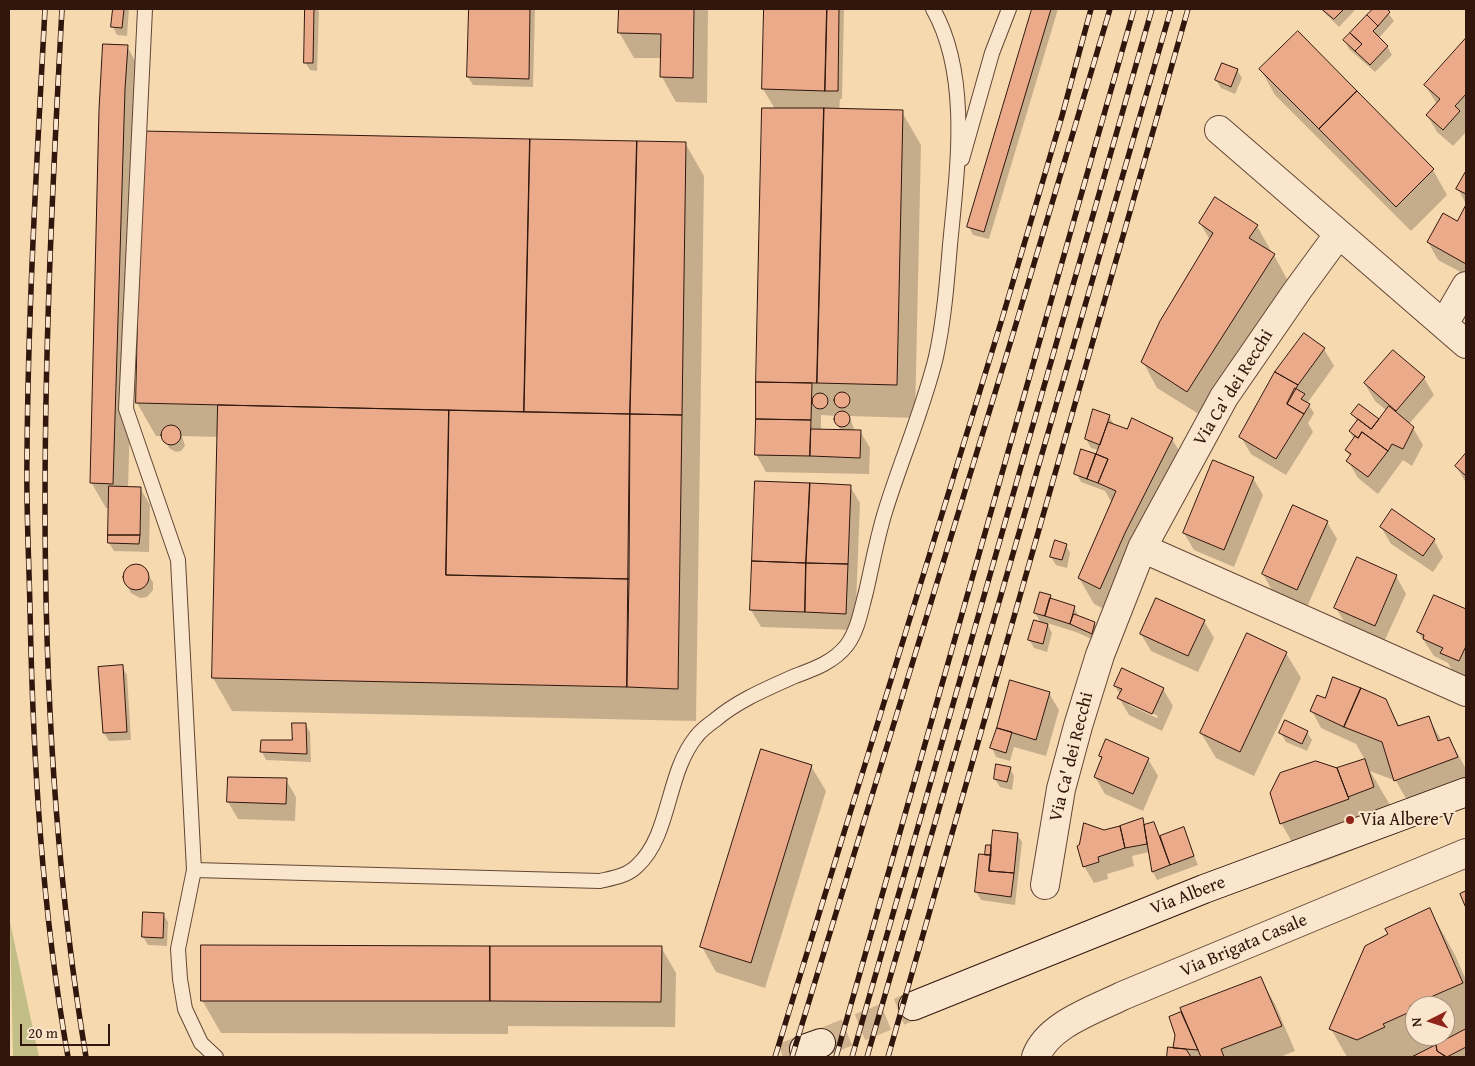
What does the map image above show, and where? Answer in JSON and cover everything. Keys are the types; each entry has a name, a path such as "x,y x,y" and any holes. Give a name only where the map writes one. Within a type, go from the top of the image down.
{"street":[{"path":"1218,130 1466,344"},
{"name":"Via Ca' dei Recchi","path":"1045,885 1061,789 1078,726 1100,654 1142,548 1224,397 1296,291 1338,235"},
{"path":"1444,324 1466,286"},
{"path":"1142,548 1466,692"},
{"name":"Via Albere","path":"913,1006 1204,888 1466,792"},
{"name":"Via Brigata Casale","path":"1036,1057 1040,1048 1067,1022 1122,996 1466,853"}],"lane":[{"path":"145,9 126,409 178,560 194,870 178,948 180,978 185,1009 201,1042 216,1057"},
{"path":"194,870 600,881 618,877 636,868 650,852 659,832 680,764 688,747 698,734 730,707 749,696 824,664 838,656 856,630 884,514 936,358 943,319 957,177 958,110 956,78 950,52 941,23 933,9"},
{"path":"957,177 992,53 1009,9"}],"shaded area":[{"path":"10,922 39,1057 13,1057"}],"building":[{"path":"113,9 124,9 122,28 111,27"},
{"path":"305,9 314,9 313,63 304,63"},
{"path":"469,9 530,9 529,79 467,77"},
{"path":"619,9 694,9 693,78 660,77 661,34 618,33"},
{"path":"764,9 827,9 825,91 762,89"},
{"path":"827,9 839,9 838,91 825,91"},
{"path":"1032,9 1051,9 984,232 967,227"},
{"path":"1322,9 1344,9 1334,19"},
{"path":"1373,9 1387,9 1390,12 1378,26 1367,15"},
{"path":"1367,15 1378,26 1373,31 1388,46 1370,65 1355,51 1362,44 1350,33"},
{"path":"1298,31 1357,91 1319,129 1259,69"},
{"path":"1350,33 1362,44 1355,51 1343,40"},
{"path":"1466,38 1466,94 1455,106 1460,111 1443,130 1426,115 1440,99 1424,85"},
{"path":"103,44 128,45 113,484 90,483 99,110"},
{"path":"1222,63 1238,69 1231,87 1215,80"},
{"path":"1357,91 1434,169 1396,207 1319,129"},
{"path":"762,108 824,108 817,383 756,382"},
{"path":"824,108 903,110 897,385 817,383"},
{"path":"142,131 530,139 524,412 136,403"},
{"path":"530,139 637,141 630,414 524,412"},
{"path":"637,141 686,142 682,415 630,414"},
{"path":"1466,171 1466,194 1456,189"},
{"path":"1215,197 1258,225 1249,238 1275,254 1187,392 1141,362 1160,321 1213,233 1199,223"},
{"path":"1466,205 1466,264 1427,242 1443,213 1457,221"},
{"path":"1304,333 1325,348 1298,385 1275,372"},
{"path":"1393,350 1425,377 1396,411 1364,383"},
{"path":"1275,372 1298,385 1287,404 1304,414 1276,459 1239,437"},
{"path":"756,382 812,383 811,420 756,419"},
{"path":"1295,388 1305,394 1301,399 1310,404 1304,414 1287,404"},
{"path":"839,392 845,392 850,397 848,406 839,408 834,403 834,397"},
{"path":"820,393 828,401 820,409 812,401"},
{"path":"1359,404 1379,419 1371,429 1351,414"},
{"path":"218,405 449,410 446,575 629,579 627,687 212,678"},
{"path":"1389,406 1414,427 1403,449 1392,444 1388,451 1362,432 1358,438 1349,431 1358,419 1371,429"},
{"path":"1093,409 1110,415 1100,445 1085,439"},
{"path":"449,410 630,414 629,579 446,575"},
{"path":"839,411 845,411 850,416 848,425 839,427 834,422 834,416"},
{"path":"630,414 682,415 678,689 627,687"},
{"path":"1132,418 1173,438 1125,533 1100,589 1078,578 1116,491 1098,483 1108,459 1096,454 1108,422 1127,429"},
{"path":"756,419 811,420 810,456 755,455"},
{"path":"171,425 178,428 181,435 178,442 171,445 164,442 161,435 164,428"},
{"path":"811,429 861,430 860,458 810,456"},
{"path":"1362,432 1388,451 1368,477 1346,461 1351,454 1345,450 1355,436 1358,438"},
{"path":"1081,449 1096,454 1087,479 1074,474"},
{"path":"1466,453 1466,476 1455,466"},
{"path":"1096,454 1108,459 1098,483 1087,479"},
{"path":"1213,460 1254,477 1224,550 1183,533"},
{"path":"755,481 810,483 806,563 752,561"},
{"path":"810,483 851,485 848,564 806,563"},
{"path":"109,486 141,487 140,535 108,535"},
{"path":"1293,505 1328,521 1297,590 1262,574"},
{"path":"1392,509 1435,539 1423,556 1380,527"},
{"path":"108,535 140,535 139,544 108,543"},
{"path":"1055,540 1067,544 1062,560 1050,557"},
{"path":"1357,557 1397,575 1375,626 1334,608"},
{"path":"752,561 806,563 805,612 750,610"},
{"path":"806,563 848,564 846,614 805,612"},
{"path":"136,564 145,568 149,577 145,586 136,590 127,586 123,577 127,568"},
{"path":"1040,592 1051,595 1045,616 1034,613"},
{"path":"1434,595 1466,609 1466,646 1459,661 1440,653 1443,648 1423,639 1424,635 1417,632"},
{"path":"1050,598 1075,606 1070,624 1045,616"},
{"path":"1156,598 1205,620 1188,656 1140,634"},
{"path":"1074,614 1095,622 1092,634 1070,624"},
{"path":"1034,620 1048,624 1043,644 1028,640"},
{"path":"1247,633 1287,652 1240,752 1200,733"},
{"path":"123,665 127,732 103,733 98,667"},
{"path":"1122,668 1164,688 1152,714 1117,698 1122,689 1114,686"},
{"path":"1333,677 1361,688 1344,727 1310,711 1317,695 1325,698"},
{"path":"1010,680 1050,692 1036,740 997,728"},
{"path":"1361,688 1386,699 1398,726 1429,716 1438,741 1449,737 1458,757 1394,781 1382,742 1344,727"},
{"path":"1285,720 1308,731 1302,744 1279,733"},
{"path":"292,723 306,723 307,754 260,752 261,740 292,740"},
{"path":"997,728 1012,732 1006,753 990,748"},
{"path":"1106,739 1149,758 1133,794 1094,777 1102,757 1099,756"},
{"path":"761,749 812,765 751,963 700,947"},
{"path":"1365,759 1374,787 1348,797 1337,768"},
{"path":"1316,761 1337,768 1349,799 1280,824 1270,793 1280,773"},
{"path":"996,764 1011,767 1007,782 994,779"},
{"path":"228,777 287,778 286,804 227,802"},
{"path":"1143,818 1147,844 1125,848 1120,826"},
{"path":"1154,822 1170,865 1152,872 1144,825"},
{"path":"1084,823 1104,830 1120,826 1125,848 1098,857 1099,862 1083,867 1077,846 1079,845"},
{"path":"1184,827 1194,856 1170,865 1160,836"},
{"path":"993,830 1018,833 1014,873 989,871"},
{"path":"986,845 991,845 991,855 985,855"},
{"path":"979,854 991,855 989,871 1014,873 1011,897 975,892"},
{"path":"1466,891 1466,908 1460,894"},
{"path":"1430,908 1463,983 1433,996 1405,996 1405,1014 1383,1024 1385,1027 1357,1040 1329,1029 1365,946 1388,934 1385,929"},
{"path":"143,912 164,913 163,938 142,937"},
{"path":"201,945 490,946 490,1001 201,1001"},
{"path":"490,946 662,946 661,1002 490,1001"},
{"path":"1261,977 1282,1026 1221,1049 1224,1057 1201,1057 1180,1008"},
{"path":"1181,1012 1198,1050 1173,1048 1175,1035 1169,1017"},
{"path":"1466,1029 1466,1047 1447,1057 1437,1051 1436,1046 1455,1046 1455,1035"},
{"path":"1436,1046 1437,1051 1446,1057 1412,1057"},
{"path":"1168,1047 1186,1049 1191,1057 1167,1057"}],"tunnel":[{"path":"821,1043 913,1006"},
{"path":"783,1057 804,1049"}],"railway":[{"path":"45,9 31,289 27,514 31,666 40,835 45,891 68,1057"},
{"path":"62,9 50,271 45,534 48,665 55,796 68,927 86,1057"},
{"path":"775,1057 1002,319 1062,116 1091,9"},
{"path":"792,1057 1013,334 1110,9"},
{"path":"836,1057 1134,9"},
{"path":"852,1057 1152,9"},
{"path":"867,1057 1171,9"},
{"path":"888,1057 1188,9"}],"place":[{"name":"Via Albere V","path":"1350,820"}]}
